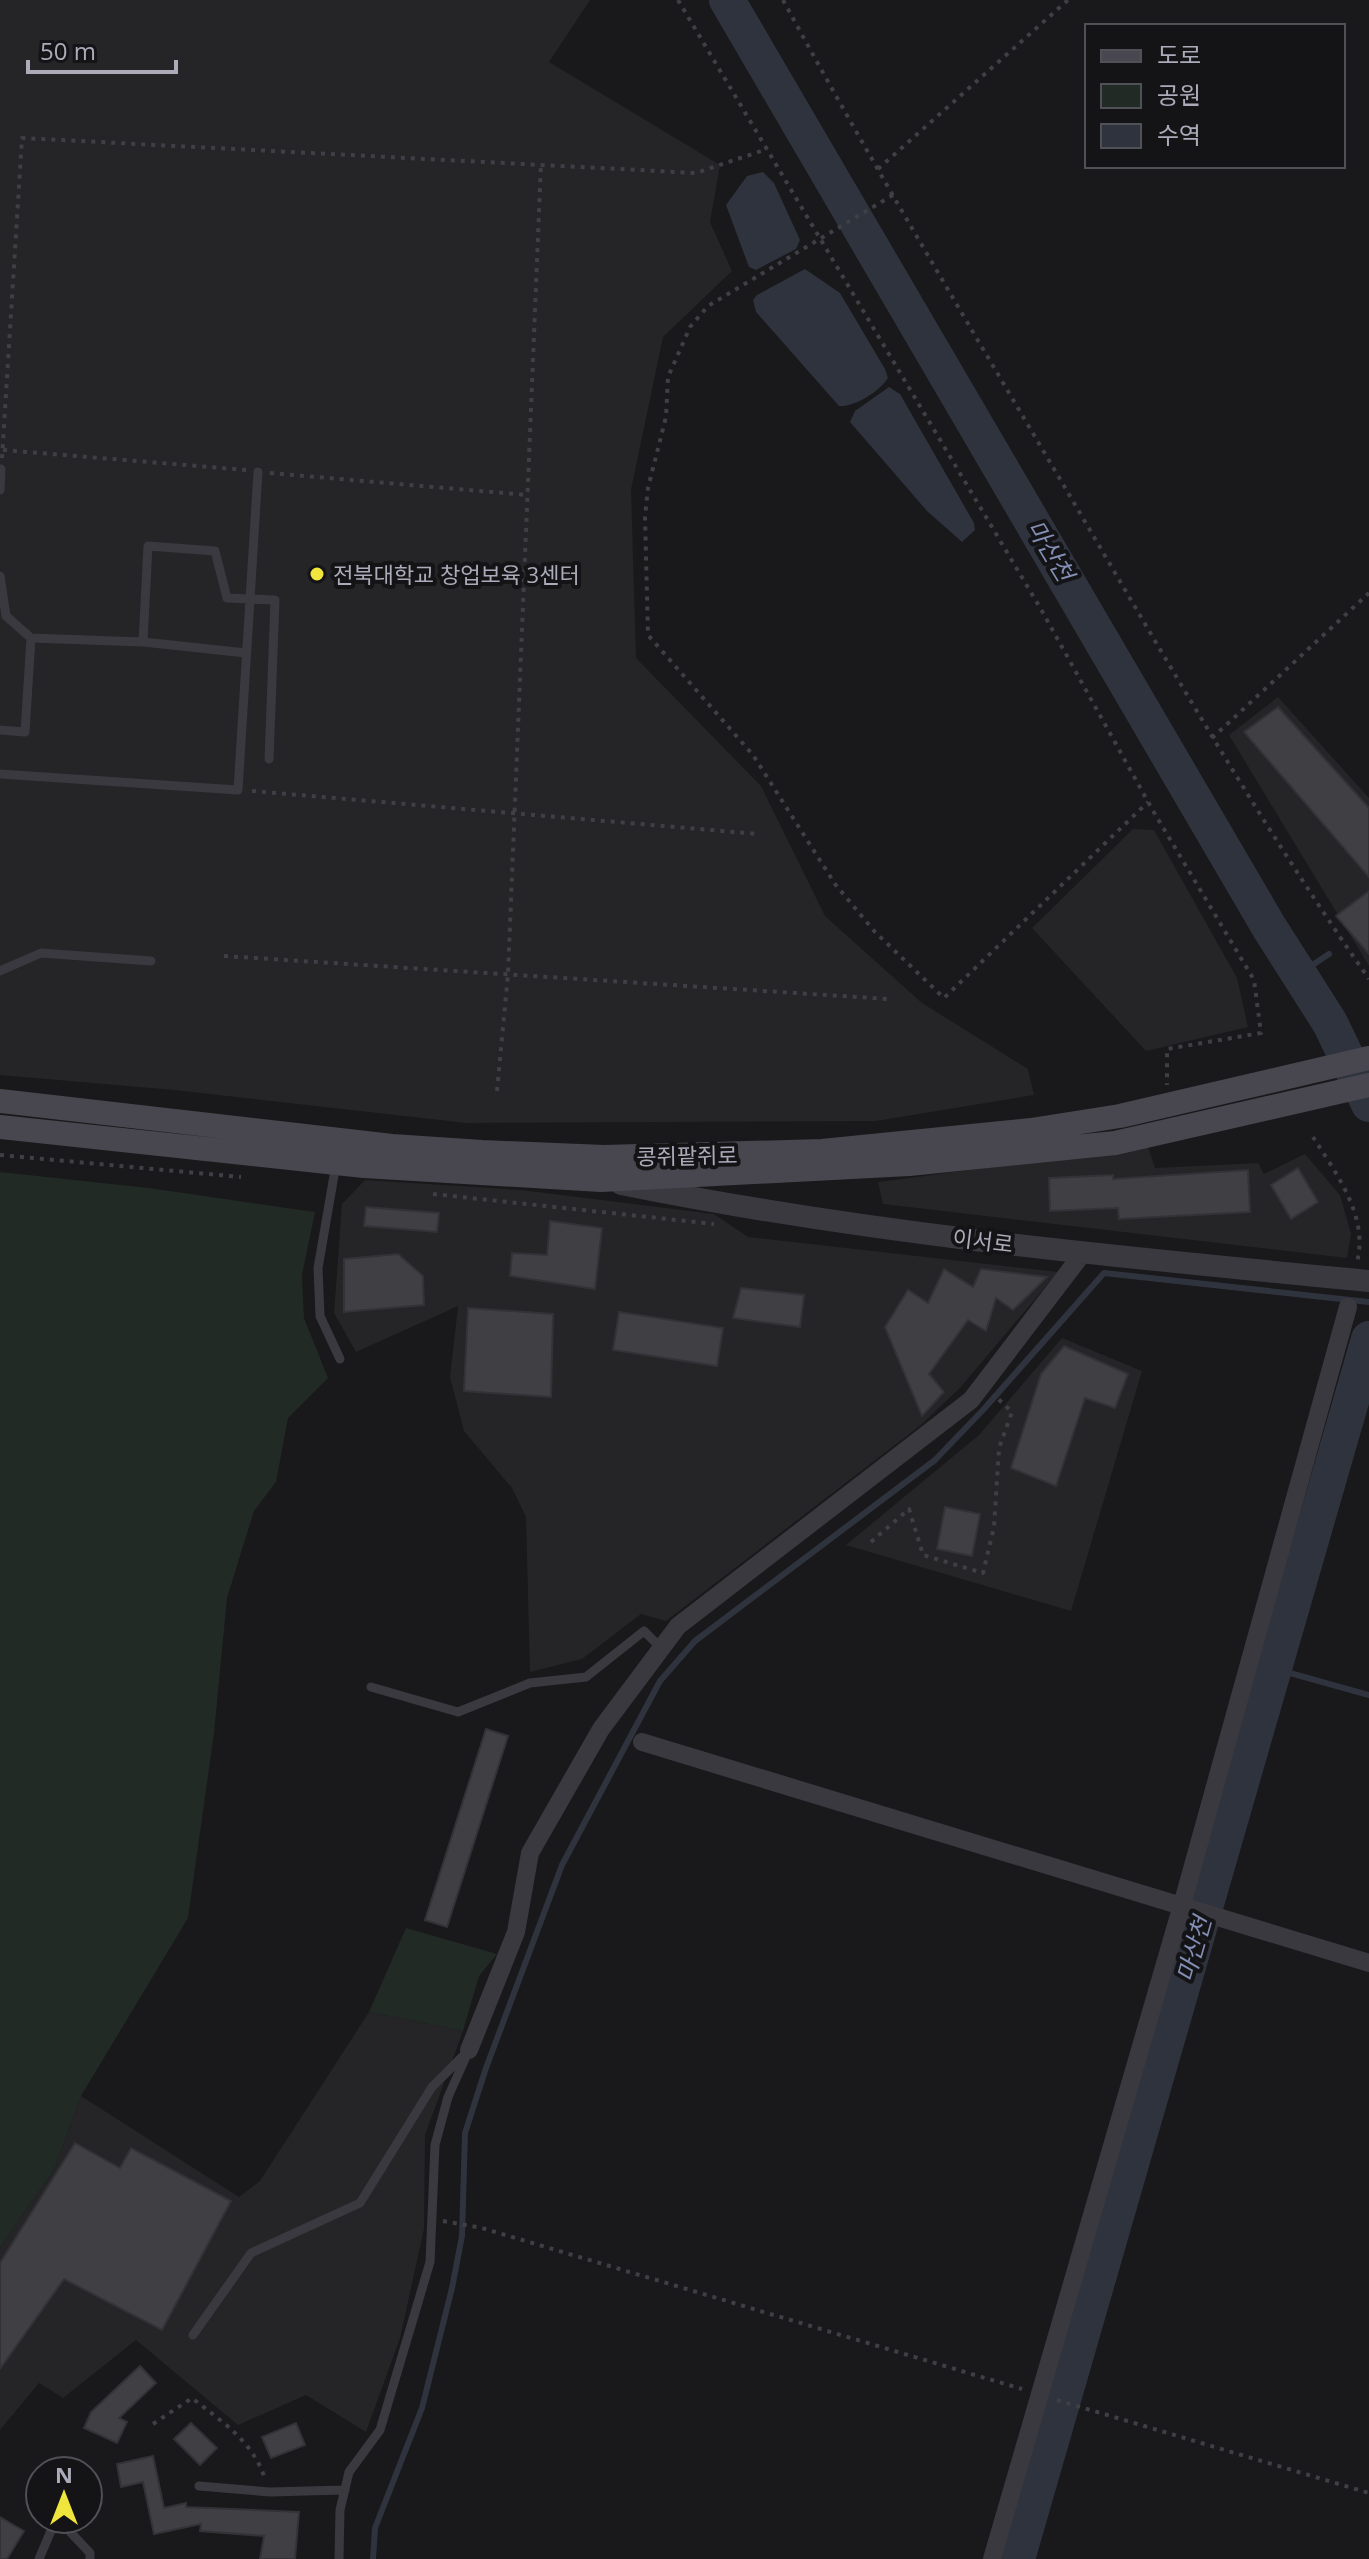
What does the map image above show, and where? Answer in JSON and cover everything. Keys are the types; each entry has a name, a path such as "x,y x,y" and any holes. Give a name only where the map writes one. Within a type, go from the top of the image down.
{"main road":[{"name":"콩쥐팥쥐로","path":"0,1101 392,1146 604,1157 822,1151 1031,1130 1167,1107 1369,1058"},
{"name":"콩쥐팥쥐로","path":"0,1127 336,1163 601,1180 909,1164 1115,1143 1369,1085"}],"street":[{"name":"이서로","path":"601,1180 746,1210 1083,1253 1362,1280"},
{"path":"469,2050 516,1932 530,1853 601,1729 661,1648 678,1626 971,1400 1083,1253"},
{"path":"992,2559 1045,2396 1188,1907 1348,1307"},
{"path":"642,1742 1369,1963"}],"lane":[{"path":"0,490 1,469"},
{"path":"0,774 238,790 258,472"},
{"path":"143,642 148,546 215,551 227,598 275,600 269,759"},
{"path":"0,576 6,616 31,638 143,642 246,653"},
{"path":"0,730 25,732 31,638"},
{"path":"0,971 41,953 151,961"},
{"path":"336,1163 318,1268 320,1316 340,1359"},
{"path":"371,1687 458,1712 530,1683 586,1677 644,1631 661,1648"},
{"path":"193,2335 251,2253 360,2203 432,2087 469,2050"},
{"path":"339,2559 349,2472 380,2430 430,2262 435,2145 448,2097 469,2050"},
{"path":"199,2486 270,2492 345,2490"},
{"path":"39,2559 50,2535"},
{"path":"73,2535 90,2553 90,2559"}],"path":[{"path":"678,0 1042,611 1148,802 1254,980 1261,1033 1167,1049 1167,1107"},
{"path":"783,0 893,195 1212,738 1369,979"},
{"path":"878,169 1068,0"},
{"path":"1,469 22,138 696,173 767,149"},
{"path":"497,1091 508,974 541,163"},
{"path":"893,195 708,306 690,327 668,377 666,417 648,488 648,635 753,755 835,884 875,932 944,998 1148,802"},
{"path":"1212,738 1369,593"},
{"path":"238,790 758,834"},
{"path":"224,956 888,999"},
{"path":"1313,1137 1352,1198 1361,1250 1362,1280"},
{"path":"0,1155 254,1178"},
{"path":"421,1193 718,1225"},
{"path":"871,1542 909,1509 923,1555 983,1573 994,1527 999,1448 1012,1412 1005,1405"},
{"path":"449,2222 476,2227 1369,2493"},
{"path":"153,2424 192,2398 244,2439 259,2459 270,2492"}],"shaded area":[{"name":"전북대학교 창업보육 3센터","path":"0,0 590,0 549,62 720,165 710,222 732,271 663,337 631,490 636,658 761,786 825,916 922,1003 1028,1069 1034,1095 876,1121 466,1123 174,1090 0,1075"},
{"path":"1278,697 1369,798 1369,966 1229,735"},
{"path":"1133,829 1154,830 1237,978 1248,1027 1146,1051 1032,928"},
{"path":"1148,1147 1155,1168 1258,1163 1264,1174 1305,1154 1340,1195 1351,1234 1347,1258 883,1204 878,1182"},
{"path":"365,1180 521,1190 714,1214 748,1237 1058,1272 959,1389 921,1425 666,1621 641,1614 582,1659 530,1672 526,1517 512,1488 464,1431 450,1377 458,1306 356,1352 334,1313 342,1204"},
{"path":"1062,1338 1142,1371 1071,1611 846,1545 979,1435"},
{"path":"369,2012 463,2031 425,2135 424,2229 400,2338 366,2432 306,2395 238,2425 136,2340 63,2398 39,2383 0,2430 0,2248 55,2168 81,2096 239,2197 260,2181"}],"green space":[{"path":"0,1172 149,1188 315,1212 302,1275 304,1318 328,1378 288,1418 276,1482 254,1511 227,1598 214,1733 188,1918 81,2096 55,2168 0,2248"},
{"path":"406,1928 497,1954 479,1976 463,2031 369,2012"}],"water":[{"path":"763,172 774,183 800,240 796,249 756,270 749,267 726,205 747,176"},
{"path":"805,269 840,293 885,369 888,378 884,383 866,398 852,404 839,406 756,312 753,300 757,295"},
{"path":"889,387 900,394 974,523 975,530 962,542 927,511 850,422 855,411"}],"building":[{"path":"1278,707 1369,808 1369,877 1244,732"},
{"path":"1369,891 1369,954 1336,916"},
{"path":"1298,1168 1318,1202 1291,1219 1271,1185"},
{"path":"1248,1170 1250,1212 1119,1219 1118,1208 1050,1211 1049,1178 1113,1175 1113,1179"},
{"path":"366,1207 439,1213 437,1232 364,1226"},
{"path":"550,1221 602,1228 595,1289 510,1276 512,1253 547,1255"},
{"path":"398,1254 423,1276 424,1305 344,1312 344,1259"},
{"path":"944,1269 973,1287 981,1269 1047,1277 1013,1310 996,1298 986,1331 968,1320 929,1374 944,1392 922,1416 885,1327 908,1290 928,1303"},
{"path":"741,1288 804,1295 800,1327 733,1318"},
{"path":"468,1308 553,1314 551,1397 464,1391"},
{"path":"619,1312 723,1328 717,1366 613,1350"},
{"path":"1064,1346 1128,1374 1115,1408 1085,1398 1056,1486 1011,1468 1041,1374"},
{"path":"945,1507 980,1514 972,1556 937,1549"},
{"path":"486,1729 508,1736 447,1927 425,1920"},
{"path":"75,2143 120,2168 131,2148 231,2201 162,2330 64,2279 0,2369 0,2263"},
{"path":"140,2366 156,2383 119,2418 127,2422 117,2443 84,2428 91,2412"},
{"path":"191,2423 217,2448 200,2465 174,2439"},
{"path":"296,2423 305,2445 271,2458 262,2437"},
{"path":"153,2456 164,2508 186,2503 186,2507 299,2512 295,2559 260,2559 264,2536 200,2531 201,2524 154,2534 143,2482 121,2487 117,2464"},
{"path":"0,2517 24,2531 7,2559 0,2559"}],"waterway":[{"name":"마산천","path":"727,0 1269,927 1330,1023 1369,1104"},
{"path":"1299,974 1329,954"},
{"path":"373,2559 375,2528 422,2408 452,2288 462,2236 465,2133 486,2068 562,1865 660,1681 695,1641 935,1460 1104,1273 1369,1302"},
{"name":"마산천","path":"1017,2559 1369,1339"},
{"path":"1272,1668 1369,1695"}],"place":[{"name":"전북대학교 창업보육 3센터","path":"317,574"}]}
